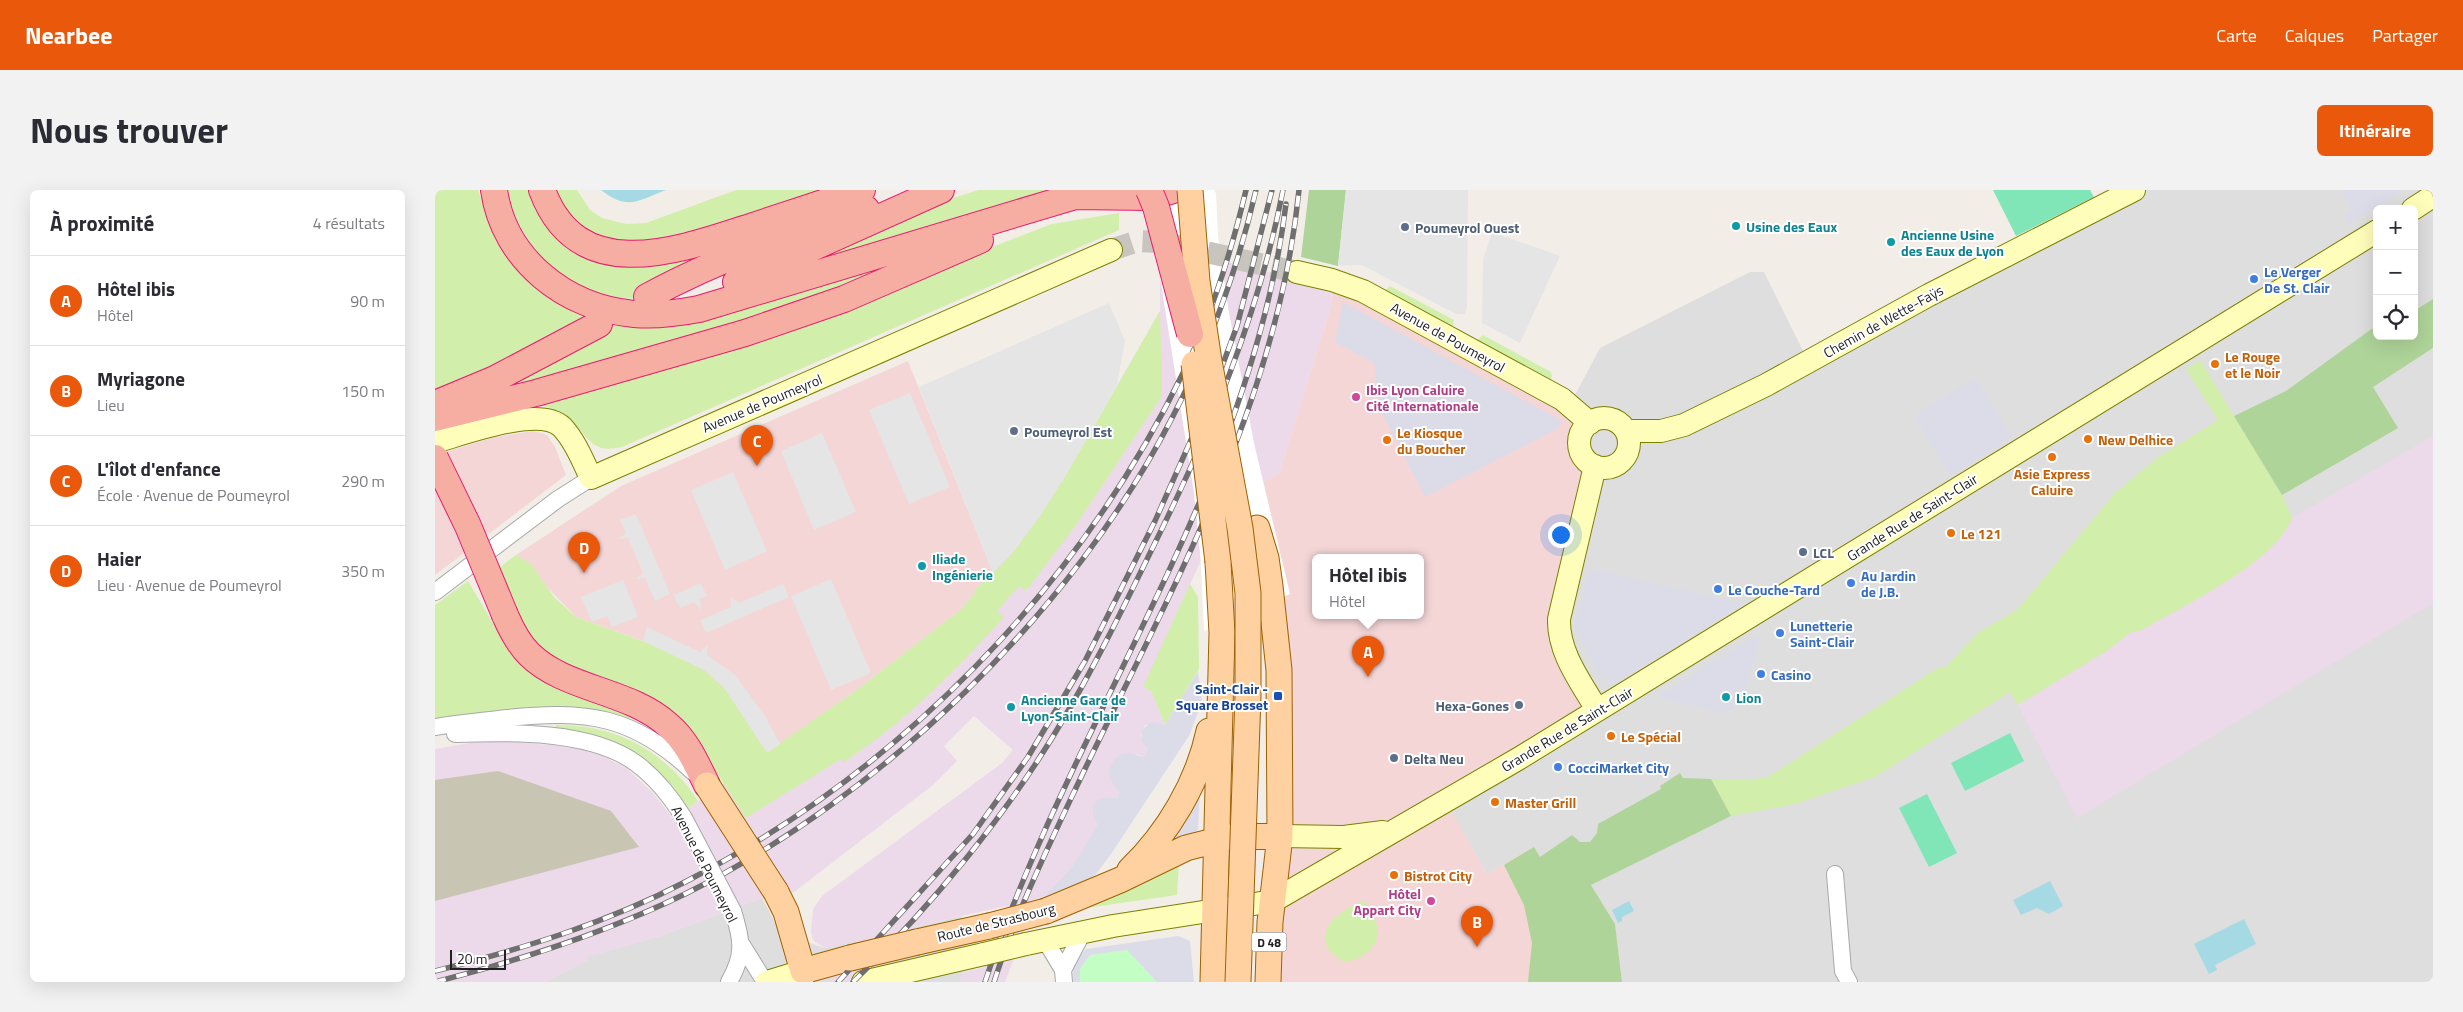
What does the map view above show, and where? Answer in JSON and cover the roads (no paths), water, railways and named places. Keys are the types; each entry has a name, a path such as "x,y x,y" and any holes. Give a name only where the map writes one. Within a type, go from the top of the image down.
{"highway":[{"path":"494,190 499,212 521,256 538,273 577,300 615,312 641,306 671,308 763,271 941,190"},
{"path":"542,190 548,205 557,218 589,246 605,251 640,255 659,253 706,242 862,190"},
{"path":"641,306 709,266 764,242 927,190"},
{"path":"1149,190 1190,334"},
{"path":"641,306 662,314 699,309 1075,196 1150,196 1174,190"},
{"path":"435,418 536,393 745,332 844,299 1038,217 1116,196"},
{"path":"435,404 495,379 599,324"},
{"path":"435,458 468,526 505,615"},
{"path":"435,488 519,641 529,654 545,666 637,705 668,724 688,748 707,785"}],"main road":[{"path":"1174,190 1218,562 1222,613 1213,980"},
{"path":"1190,190 1197,281 1209,362 1240,528 1247,593 1248,687 1238,982"},
{"path":"1201,190 1201,219 1208,281 1244,475 1266,558 1278,644 1280,836 1273,901"},
{"name":"Chemin de Wette-Faÿs","path":"1627,431 1661,431 1698,419 1766,385 1929,295 2134,190"},
{"path":"2418,206 2433,196"},
{"name":"Grande Rue de Saint-Clair","path":"1214,912 1273,901 1597,710 2373,233"},
{"name":"Avenue de Poumeyrol","path":"591,478 1111,250"},
{"name":"Avenue de Poumeyrol","path":"1297,272 1332,280 1363,291 1562,399 1589,422"},
{"path":"435,442 512,422 533,418 549,420 561,427 571,440 591,478"},
{"path":"1597,419 1614,420 1627,431 1629,448 1620,462 1612,466 1595,466 1583,457 1579,442 1584,428 1589,422 1597,419"},
{"path":"1595,466 1559,619 1559,631 1563,649 1597,710"},
{"path":"1120,880 1139,862 1176,812 1198,769 1219,679"},
{"path":"707,785 776,892 786,912 802,977"},
{"name":"Grande Rue de Saint-Clair","path":"1280,836 1344,837 1394,830"},
{"name":"Route de Strasbourg","path":"766,982 802,977 850,958 1046,911 1120,880 1186,848 1215,839 1280,836"},
{"name":"D 48","path":"1268,981 1273,901"},
{"name":"Route de Strasbourg","path":"863,982 1083,932 1214,912"},
{"path":"1213,980 1225,969 1235,966 1248,966 1268,981"}],"street":[{"name":"Avenue de Poumeyrol","path":"435,592 558,499 591,478"},
{"path":"435,727 549,715 605,719 635,730 657,742 676,755 707,785"},
{"name":"Avenue de Poumeyrol","path":"435,735 477,733 549,736 580,740 603,747 629,759 652,775 684,818 733,911 742,945 766,982"},
{"path":"1835,874 1843,971 1849,982"},
{"path":"1035,942 1063,976 1083,932"},
{"path":"729,982 739,959 742,945"}],"water":[{"path":"601,190 666,190 640,200 626,202 618,200"},
{"path":"2050,881 2063,906 2049,914 2037,908 2021,915 2013,900"},
{"path":"1629,901 1634,911 1622,917 1622,921 1618,923 1612,910"},
{"path":"2244,919 2256,944 2215,965 2217,970 2209,974 2194,944"}],"tunnel":[{"path":"1111,250 1138,241 1160,242 1297,272"}],"railway":[{"path":"435,971 500,954 564,934 626,910 687,881 765,836 839,786 909,729 975,667 1035,601 1090,529 1139,454 1182,375 1211,308 1227,261 1246,190"},
{"path":"435,982 531,955 624,921 685,894 758,853 830,806 900,751 965,692 1027,628 1082,560 1131,489 1173,416 1211,333 1232,277 1256,190"},
{"path":"838,982 973,834 1028,757 1085,661 1155,521 1214,388 1237,326 1272,190"},
{"path":"853,982 940,890 994,823 1043,753 1088,676 1174,504 1230,373 1260,282 1283,190"},
{"path":"994,982 1035,876 1152,633 1217,491 1245,418 1269,344 1287,268 1299,190"},
{"path":"985,982 1022,884 1064,788 1155,600 1198,505 1236,408 1266,308 1286,204"}],"place":[{"name":"Usine des Eaux","path":"1736,226"},
{"name":"Poumeyrol Ouest","path":"1405,227"},
{"name":"Ancienne Usine des Eaux de Lyon","path":"1891,242"},
{"name":"Le Verger De St. Clair","path":"2254,279"},
{"name":"Le Rouge et le Noir","path":"2215,364"},
{"name":"Ibis Lyon Caluire Cité Internationale","path":"1356,397"},
{"name":"Poumeyrol Est","path":"1014,431"},
{"name":"New Delhice","path":"2088,439"},
{"name":"Le Kiosque du Boucher","path":"1387,440"},
{"name":"Asie Express Caluire","path":"2052,457"},
{"name":"L'îlot d'enfance","path":"757,466"},
{"name":"Le 121","path":"1951,533"},
{"name":"LCL","path":"1803,552"},
{"name":"Iliade Ingénierie","path":"922,566"},
{"name":"Haier","path":"584,573"},
{"name":"Au Jardin de J.B.","path":"1851,583"},
{"name":"Le Couche-Tard","path":"1718,589"},
{"name":"Lunetterie Saint-Clair","path":"1780,633"},
{"name":"Casino","path":"1761,674"},
{"name":"Hôtel ibis","path":"1368,677"},
{"name":"Saint-Clair - Square Brosset","path":"1278,696"},
{"name":"Lion","path":"1726,697"},
{"name":"Hexa-Gones","path":"1519,705"},
{"name":"Ancienne Gare de Lyon-Saint-Clair","path":"1011,707"},
{"name":"Le Spécial","path":"1611,736"},
{"name":"Delta Neu","path":"1394,758"},
{"name":"CocciMarket City","path":"1558,767"},
{"name":"Master Grill","path":"1495,802"},
{"name":"Bistrot City","path":"1394,875"},
{"name":"Hôtel Appart City","path":"1431,901"},
{"name":"Myriagone","path":"1477,947"}]}
